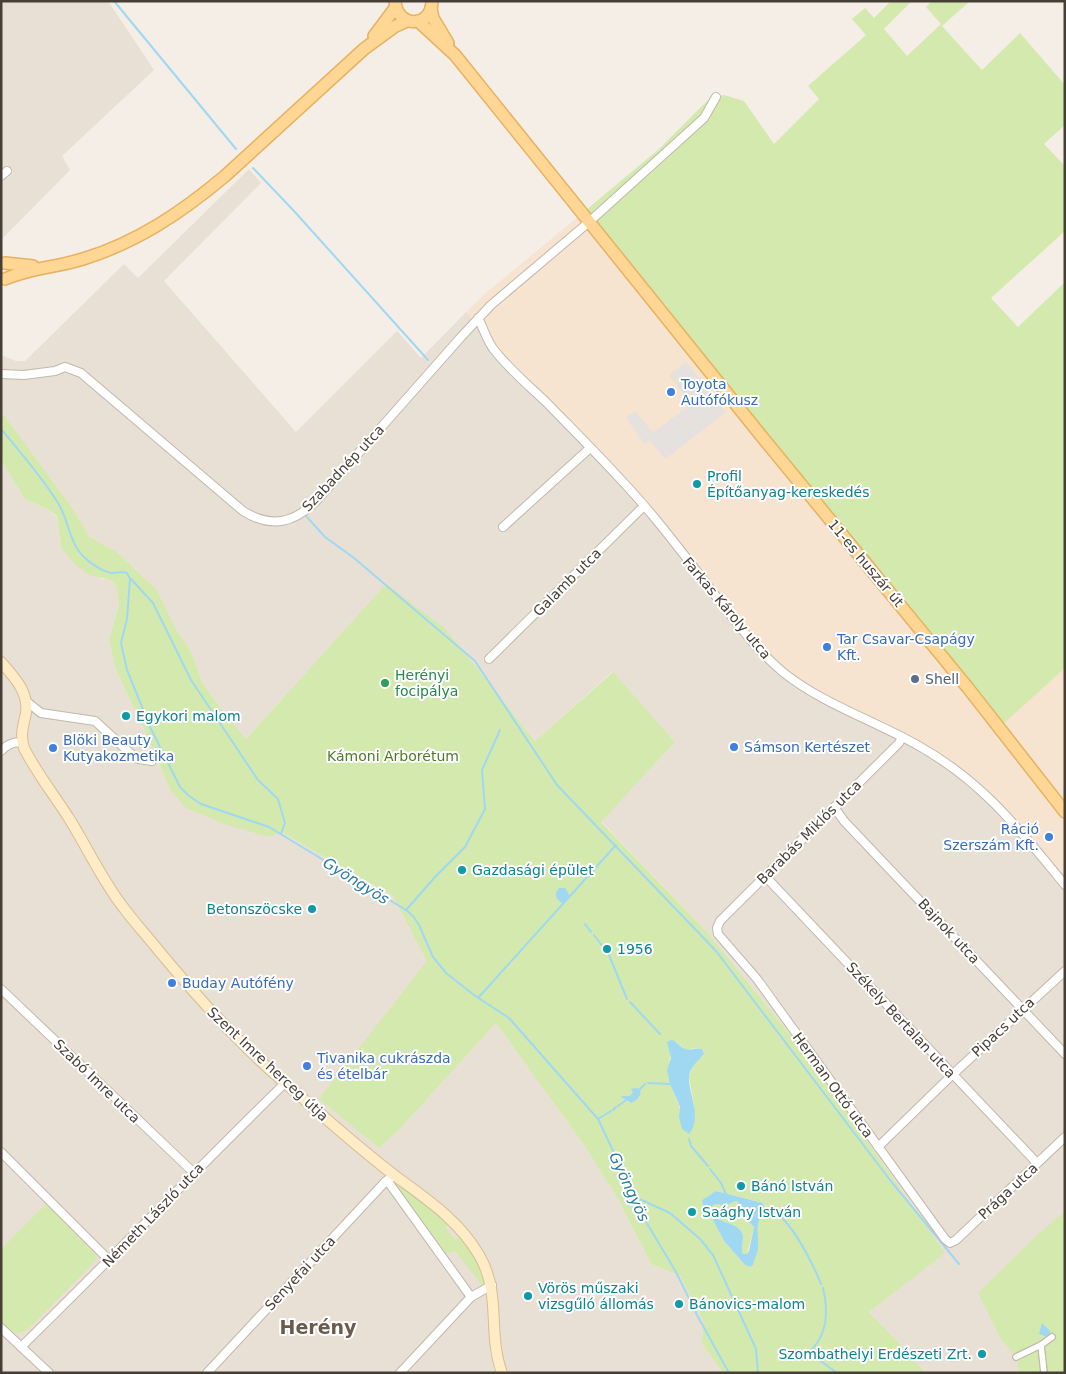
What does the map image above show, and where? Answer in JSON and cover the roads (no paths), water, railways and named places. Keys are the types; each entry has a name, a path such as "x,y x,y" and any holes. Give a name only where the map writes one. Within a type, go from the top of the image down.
{"main road":[{"path":"364,49 395,5 402,18 413,21 455,55"},
{"path":"3,282 15,275 71,263 97,255 150,231 183,209 225,176 364,49 394,27 428,14 432,5"},
{"path":"432,5 433,18 455,55"},
{"name":"11-es huszár út","path":"455,55 757,431 968,688 1065,812"},
{"path":"3,282 7,272 3,261 50,267"},
{"path":"1,662 21,687 26,701 21,735 22,742"},
{"name":"Szent Imre herceg útja","path":"22,742 28,756 67,815 122,907 210,1012 285,1083 394,1175 454,1222 479,1254 488,1271 492,1285 495,1350 502,1373"}],"street":[{"name":"Szabadnép utca","path":"1,374 55,371 65,367 81,372 243,511 257,519 276,522 296,517 312,505 478,318 589,222 704,118 716,97"},
{"name":"Farkas Károly utca","path":"478,318 496,353 590,448 644,506 743,630 782,672 805,688 902,737 943,761 980,789 1011,819 1065,885"},
{"path":"1,368 11,374"},
{"path":"503,527 590,448"},
{"name":"Galamb utca","path":"490,659 644,506"},
{"path":"26,701 41,713"},
{"path":"24,718 41,713 94,721 138,759 152,761"},
{"name":"Barabás Miklós utca","path":"717,928 720,921 899,743 902,737"},
{"path":"1,751 7,745 14,742 22,742"},
{"name":"Bajnok utca","path":"834,807 844,821 1065,1054"},
{"name":"Székely Bertalan utca","path":"765,876 1037,1163"},
{"name":"Herman Ottó utca","path":"717,928 718,934 757,979 945,1239 950,1243"},
{"name":"Pipacs utca","path":"878,1147 952,1074 1065,971"},
{"name":"Szabó Imre utca","path":"1,989 194,1173"},
{"name":"Németh László utca","path":"21,1347 285,1083"},
{"name":"Prága utca","path":"950,1243 956,1240 1065,1137"},
{"path":"1,1152 109,1260"},
{"name":"Senyefai utca","path":"207,1373 385,1182 394,1175"},
{"path":"385,1182 389,1183 471,1297"},
{"path":"400,1373 471,1297 492,1285"},
{"path":"1,1328 49,1373"},
{"path":"1016,1357 1041,1345 1052,1337"},
{"path":"1041,1345 1044,1373"}],"water":[{"path":"559,888 565,888 570,896 564,904 556,897"},
{"path":"671,1040 685,1049 702,1049 704,1054 693,1067 689,1077 695,1121 689,1134 682,1129 679,1117 680,1107 670,1084 667,1070 671,1058 667,1042"},
{"path":"631,1089 640,1089 640,1096 635,1101 631,1103 621,1097 630,1096 633,1092"},
{"path":"716,1191 763,1203 767,1213 766,1216 761,1216 758,1224 758,1249 753,1265 750,1267 745,1265 724,1241 713,1220 704,1209 702,1200","holes":["735,1201 742,1205 747,1220 754,1227 747,1254 743,1254 743,1236 739,1229 716,1218 710,1209 713,1205 726,1206"]},
{"path":"1042,1323 1050,1331 1047,1337 1039,1334"}],"waterway":[{"path":"114,1 236,149"},
{"path":"253,168 428,360"},
{"name":"Gyöngyös","path":"1,429 52,493 62,510 72,539 85,558 105,571 127,573 130,579 127,619 121,643 127,670 151,729 180,787 201,804 269,827 406,910 419,925 433,957 446,973 474,995 509,1018 598,1119 642,1215 676,1272 729,1373"},
{"path":"306,516 325,537 354,558 475,661 557,785 716,951 890,1180 959,1264"},
{"path":"131,579 153,603 191,680 258,780 278,799 285,823 281,834"},
{"path":"406,910 465,847 485,809 482,770 500,730"},
{"path":"479,997 616,845"},
{"path":"585,924 591,932"},
{"path":"594,935 607,952"},
{"path":"609,955 627,999"},
{"path":"630,1002 660,1034"},
{"path":"648,1083 671,1084"},
{"path":"639,1090 645,1084"},
{"path":"618,1106 626,1100"},
{"path":"613,1110 616,1107"},
{"path":"598,1119 611,1111"},
{"path":"689,1139 691,1146 708,1166"},
{"path":"710,1169 721,1183 726,1194"},
{"path":"635,1197 670,1213 700,1239 713,1255 756,1349 758,1373"},
{"path":"772,1210 787,1223 794,1233 821,1284"},
{"path":"812,1352 811,1350 817,1344 824,1329 826,1304 823,1288"},
{"path":"814,1356 837,1373"}],"place":[{"name":"Toyota Autófókusz","path":"671,392"},
{"name":"Profil Építőanyag-kereskedés","path":"697,484"},
{"name":"Tar Csavar-Csapágy Kft.","path":"827,647"},
{"name":"Shell","path":"915,679"},
{"name":"Herényi focipálya","path":"385,683"},
{"name":"Egykori malom","path":"126,716"},
{"name":"Sámson Kertészet","path":"734,747"},
{"name":"Blöki Beauty Kutyakozmetika","path":"53,748"},
{"name":"Ráció Szerszám Kft.","path":"1049,837"},
{"name":"Gazdasági épület","path":"462,870"},
{"name":"Betonszöcske","path":"312,909"},
{"name":"1956","path":"607,949"},
{"name":"Buday Autófény","path":"172,983"},
{"name":"Tivanika cukrászda és ételbár","path":"307,1066"},
{"name":"Bánó lstván","path":"741,1186"},
{"name":"Saághy István","path":"692,1212"},
{"name":"Vörös műszaki vizsgűló állomás","path":"528,1296"},
{"name":"Bánovics-malom","path":"679,1304"},
{"name":"Szombathelyi Erdészeti Zrt.","path":"982,1354"}],"district":[{"name":"Herény","path":"318,1327"}],"park label":[{"name":"Kámoni Arborétum","path":"393,756"}]}
